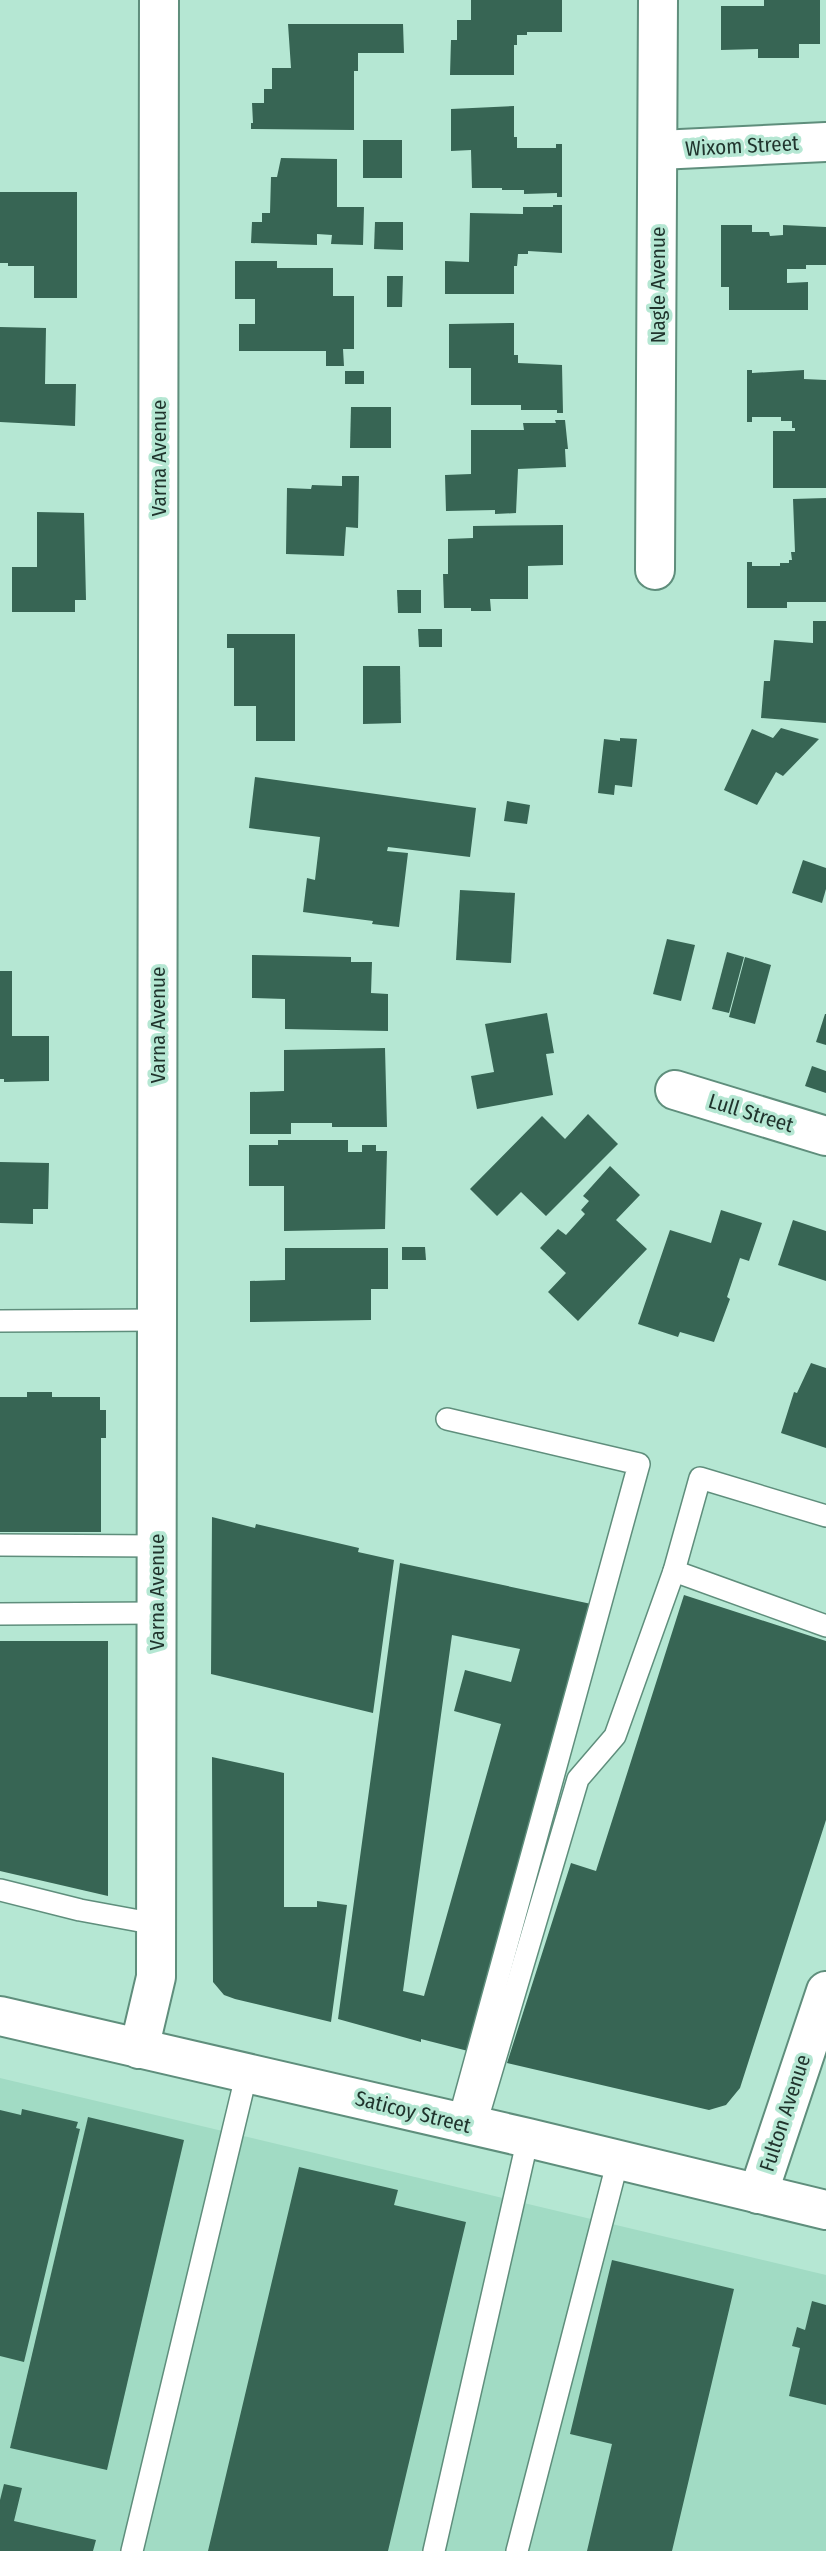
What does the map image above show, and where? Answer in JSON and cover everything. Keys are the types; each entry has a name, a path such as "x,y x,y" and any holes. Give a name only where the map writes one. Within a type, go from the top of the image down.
{"street":[{"name":"Varna Avenue","path":"139,2049 156,1977 159,0"},
{"name":"Nagle Avenue","path":"655,570 658,0"},
{"name":"Wixom Street","path":"659,150 826,142"},
{"name":"Lull Street","path":"675,1090 826,1136"},
{"name":"Fulton Avenue","path":"758,2194 826,1991"},
{"name":"Saticoy Street","path":"0,2016 826,2210"}],"lane":[{"path":"0,1321 158,1320"},
{"path":"447,1419 639,1464 466,2125"},
{"path":"466,2125 578,1779 615,1736 674,1571 700,1478 826,1516"},
{"path":"0,1545 157,1546"},
{"path":"674,1571 826,1626"},
{"path":"0,1614 157,1613"},
{"path":"0,1890 80,1910 156,1924"},
{"path":"132,2551 247,2072"},
{"path":"434,2551 528,2138"},
{"path":"517,2551 618,2160"}],"shaded area":[{"path":"0,2078 826,2275 826,2551 0,2551"}],"building":[{"path":"471,0 562,0 562,32 527,32 527,35 517,35 517,45 514,45 514,75 450,75 451,40 457,40 457,20 471,20"},
{"path":"764,0 820,0 820,44 799,44 799,58 758,58 758,49 721,50 721,6 764,6"},
{"path":"288,24 403,24 404,53 358,53 358,71 354,71 354,130 251,129 252,103 264,103 264,89 272,89 272,68 291,68"},
{"path":"514,106 514,137 517,137 517,148 556,148 556,144 562,144 562,197 557,197 557,193 524,194 524,190 472,188 471,150 451,151 451,109"},
{"path":"363,140 402,140 402,178 363,178"},
{"path":"281,158 337,159 337,207 364,207 363,245 331,244 332,235 317,234 317,245 251,243 252,222 262,222 262,213 270,213 271,177 277,177"},
{"path":"0,192 77,192 77,298 34,298 34,266 8,266 8,263 0,263"},
{"path":"562,205 562,253 528,251 528,254 518,254 517,266 514,266 514,294 445,294 445,261 469,262 470,213 523,214 523,207"},
{"path":"375,222 403,222 403,250 374,249"},
{"path":"721,225 752,225 752,232 769,232 770,236 783,235 783,225 826,227 826,265 787,269 787,283 808,282 808,310 729,310 729,287 721,287"},
{"path":"235,261 277,261 277,268 333,268 333,296 354,296 354,349 343,349 344,366 326,366 326,351 239,351 239,324 255,324 255,299 235,299"},
{"path":"387,276 403,276 402,307 387,307"},
{"path":"514,323 514,355 518,355 518,363 562,365 563,413 557,413 557,410 521,410 521,405 471,405 471,368 449,368 449,324"},
{"path":"0,327 46,328 45,384 76,384 75,426 0,422"},
{"path":"747,370 752,370 752,373 804,370 804,379 826,380 826,488 773,488 773,431 795,431 795,428 792,428 792,421 781,421 781,417 752,417 752,422 747,422"},
{"path":"345,371 364,371 364,384 345,384"},
{"path":"351,407 391,407 391,448 350,448"},
{"path":"555,420 565,420 568,449 565,449 566,467 518,469 516,513 495,514 495,510 446,511 445,475 471,474 471,430 524,430 523,423 556,423"},
{"path":"342,476 359,476 358,528 346,527 344,556 286,554 287,488 342,486"},
{"path":"826,498 826,602 787,602 787,608 747,608 747,562 752,562 752,566 780,566 780,563 789,563 789,560 792,560 791,552 795,552 793,499"},
{"path":"37,512 84,513 86,600 75,600 75,612 12,612 12,567 37,567"},
{"path":"563,525 563,565 528,566 528,599 490,599 491,611 444,608 443,574 448,574 448,539 473,538 473,526"},
{"path":"397,590 421,590 421,613 398,613"},
{"path":"813,621 826,621 826,723 761,718 764,681 770,681 774,640 813,643"},
{"path":"418,629 442,629 442,647 419,647"},
{"path":"227,634 295,634 295,741 256,741 256,706 234,706 234,648 227,648"},
{"path":"363,666 400,666 401,723 363,724"},
{"path":"781,728 819,739 783,776 776,772 757,805 724,790 752,729 773,738"},
{"path":"620,738 637,739 632,787 615,785 614,795 598,793 604,739 620,741"},
{"path":"255,777 476,808 470,857 388,847 387,851 408,853 399,927 303,912 307,878 315,880 320,837 249,828"},
{"path":"507,801 530,805 527,824 504,821"},
{"path":"803,860 826,868 826,889 822,903 792,893"},
{"path":"460,890 515,893 511,963 456,960"},
{"path":"667,939 695,945 681,1001 653,994"},
{"path":"727,952 744,957 729,1013 712,1009"},
{"path":"252,955 351,957 351,962 372,962 371,993 388,994 388,1031 285,1029 285,999 252,998"},
{"path":"745,957 771,965 755,1024 729,1017"},
{"path":"0,971 12,971 12,1036 49,1036 49,1081 4,1082 4,1079 0,1079"},
{"path":"547,1013 554,1053 546,1054 553,1095 477,1109 471,1076 494,1072 485,1024"},
{"path":"826,1014 826,1045 816,1042"},
{"path":"385,1048 387,1127 332,1127 332,1123 291,1123 291,1134 250,1134 250,1092 284,1091 284,1050"},
{"path":"812,1066 826,1071 826,1093 805,1086"},
{"path":"588,1114 618,1144 546,1216 521,1192 497,1216 470,1189 542,1116 565,1139"},
{"path":"278,1140 348,1140 348,1152 362,1152 362,1145 376,1145 376,1151 387,1151 385,1229 284,1231 284,1186 249,1186 249,1145 278,1145"},
{"path":"0,1162 49,1163 48,1209 33,1209 33,1224 0,1223"},
{"path":"610,1166 640,1195 616,1220 647,1249 578,1321 548,1292 566,1273 540,1248 558,1229 566,1235 585,1214 581,1210 589,1201 583,1196"},
{"path":"721,1210 762,1223 749,1261 740,1258 727,1297 730,1299 714,1342 680,1332 678,1337 638,1324 670,1230 711,1243"},
{"path":"793,1220 826,1231 826,1281 778,1265"},
{"path":"402,1247 425,1247 426,1260 402,1260"},
{"path":"285,1248 388,1248 388,1289 371,1289 371,1320 250,1322 250,1281 285,1280"},
{"path":"811,1363 826,1368 826,1448 781,1433 794,1392 797,1393"},
{"path":"27,1392 52,1392 52,1397 100,1397 100,1410 106,1410 106,1438 101,1438 101,1532 0,1532 0,1397 27,1397"},
{"path":"212,1517 255,1528 256,1524 359,1548 358,1552 394,1560 373,1713 211,1674"},
{"path":"400,1563 596,1605 472,2052 421,2039 421,2042 338,2019","holes":["452,1635 520,1649 511,1682 465,1670 454,1711 501,1724 424,1996 403,1991"]},
{"path":"684,1595 826,1641 826,1820 740,2088 726,2105 709,2110 507,2063 571,1863 596,1871"},
{"path":"0,1641 108,1641 108,1896 0,1871"},
{"path":"212,1757 284,1773 284,1907 317,1907 317,1901 347,1905 331,2022 235,1999 224,1995 213,1982"},
{"path":"22,2109 78,2122 76,2128 80,2129 24,2362 0,2356 0,2110 21,2115"},
{"path":"88,2117 184,2140 107,2470 10,2448"},
{"path":"299,2167 398,2190 394,2205 466,2222 388,2551 208,2551"},
{"path":"612,2260 734,2289 672,2551 587,2551 612,2444 570,2434"},
{"path":"812,2301 826,2305 826,2405 789,2396 800,2348 792,2346 797,2327 805,2330"},
{"path":"4,2484 22,2488 14,2521 96,2540 93,2551 0,2551 0,2500"}]}
